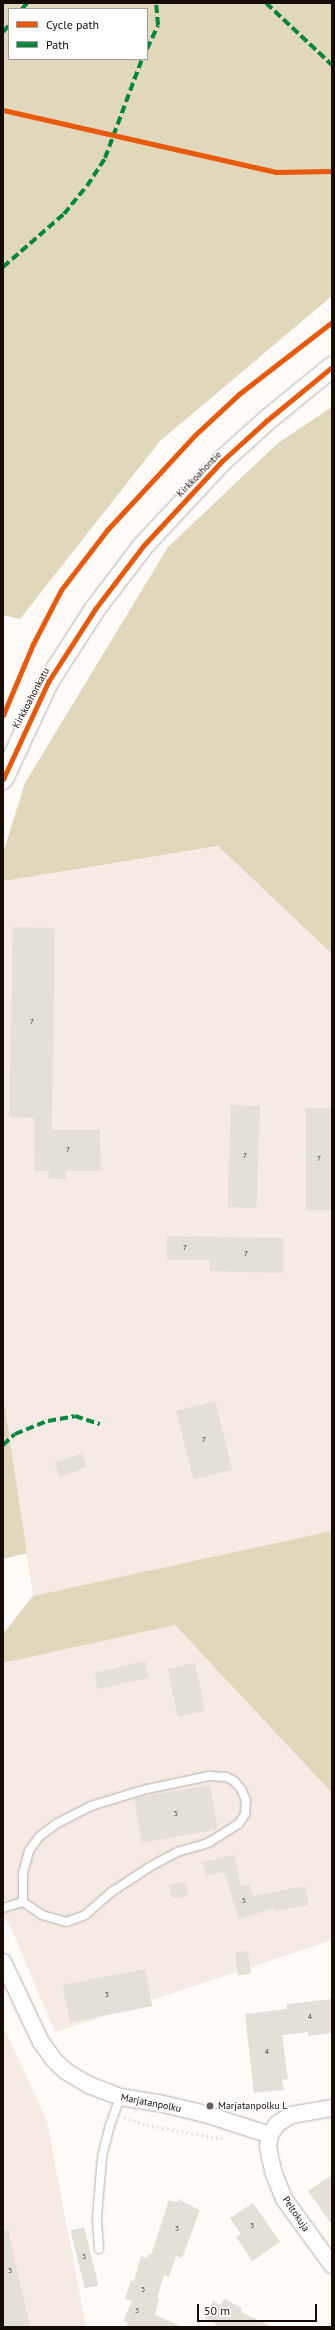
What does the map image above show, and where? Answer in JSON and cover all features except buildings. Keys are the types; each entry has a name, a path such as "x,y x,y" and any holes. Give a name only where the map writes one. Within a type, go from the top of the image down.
{"street":[{"name":"Kirkkoahontie","path":"95,609 143,546 223,460 266,421 332,367"},
{"name":"Kirkkoahonkatu","path":"3,779 48,682 95,609"},
{"name":"Marjatanpolku","path":"3,1962 41,2042 54,2060 67,2072 89,2085 120,2097 159,2103 270,2135"},
{"path":"270,2135 276,2124 291,2115 332,2108"},
{"name":"Peltokuja","path":"270,2135 268,2146 270,2157 274,2174 284,2198 332,2264"}],"lane":[{"path":"209,1776 226,1777 234,1780 241,1789 246,1800 245,1814 239,1824 208,1843 178,1852 151,1866 113,1891 85,1915 66,1922 42,1915 23,1902 23,1874 29,1851 39,1837 56,1824 91,1806 143,1790 209,1776"},
{"path":"3,1908 23,1902"},
{"path":"98,2249 97,2217 102,2157 109,2128 120,2097"}],"shaded area":[{"path":"3,3 332,3 332,296 160,441 20,619 3,615"},
{"path":"332,407 332,954 218,846 3,881 3,853 25,783 168,547 278,443"},
{"path":"218,846 332,954 332,1535 191,1562 33,1596 3,1396 3,881"},
{"path":"3,1396 27,1553 3,1559"},
{"path":"332,1531 332,1793 175,1625 3,1663 3,1634 33,1596"},
{"path":"175,1625 332,1793 332,1940 55,2032 10,1925 3,1918 3,1663"},
{"path":"3,2026 47,2121 86,2327 3,2327"}],"marked path":[{"path":"23,8 27,3"},
{"path":"148,47 158,25 156,3"},
{"path":"266,3 332,65"},
{"path":"3,32 8,26"},
{"path":"3,267 64,214 87,186 105,158 142,60"},
{"path":"3,1445 15,1434 48,1421 75,1416 100,1424"}],"cycle path":[{"path":"3,110 275,172 332,171"},
{"path":"3,715 33,644 61,590 107,530 195,435 239,394 332,322"},
{"path":"3,779 48,682 95,609 143,546 223,460 266,421 332,367"}],"place":[{"name":"Marjatanpolku L","path":"210,2106"}]}
